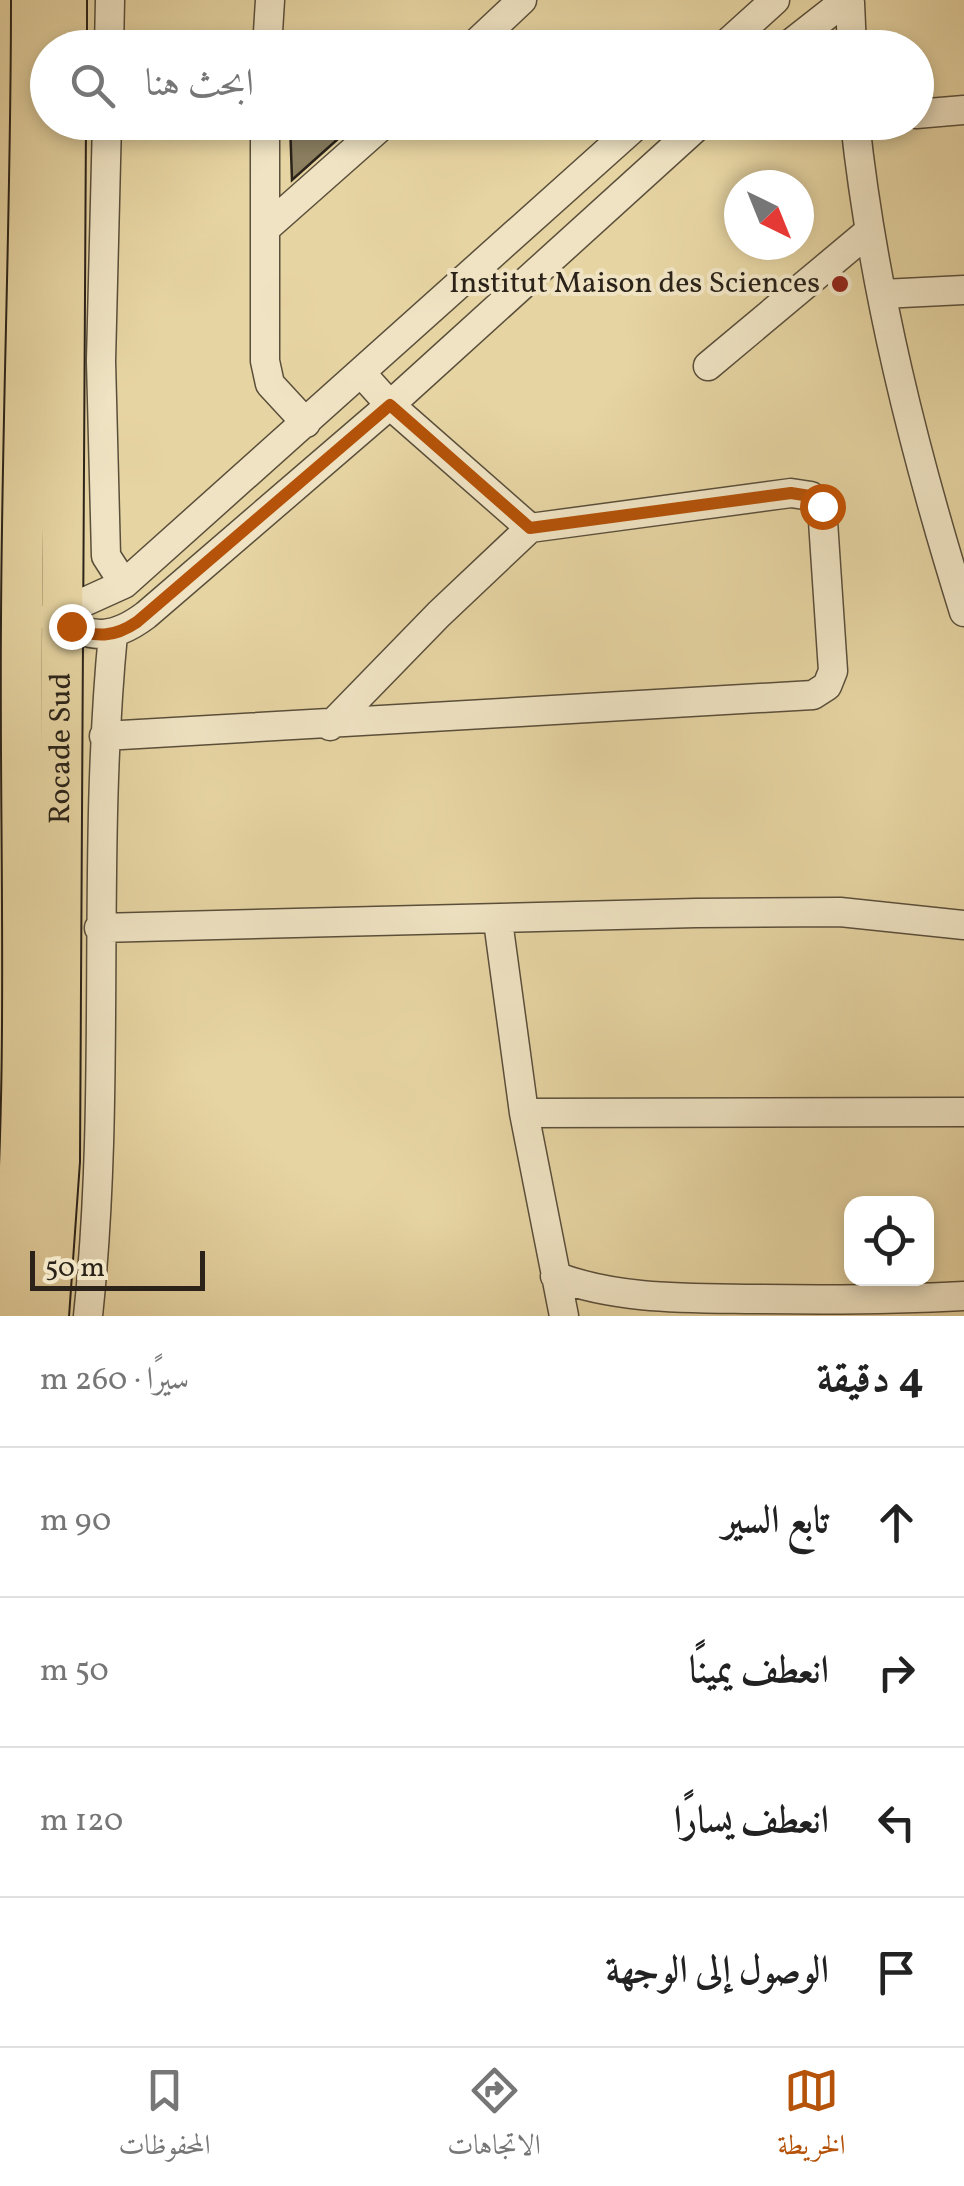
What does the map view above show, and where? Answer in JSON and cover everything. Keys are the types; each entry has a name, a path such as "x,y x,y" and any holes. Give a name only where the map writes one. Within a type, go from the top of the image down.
{"highway":[{"name":"Rocade Sud","path":"32,0 32,30"},
{"path":"66,0 66,30"},
{"name":"Rocade Sud","path":"32,140 32,321 59,1161 48,1316"},
{"name":"Rocade Sud","path":"32,321 62,140"},
{"name":"Rocade Sud","path":"11,1316 13,1057 41,618"}],"street":[{"path":"109,30 110,0"},
{"path":"268,30 270,0"},
{"path":"490,30 522,0"},
{"path":"742,30 775,0"},
{"path":"807,30 842,2 848,30"},
{"path":"934,112 964,110"},
{"path":"107,140 101,361 106,556 124,584"},
{"path":"265,140 264,362 270,384 306,423"},
{"path":"265,229 366,140"},
{"path":"41,618 124,584 363,375 620,140"},
{"path":"41,618 85,633 114,634 146,615 390,405 682,140"},
{"path":"856,140 867,233 914,438 964,612"},
{"path":"708,366 867,233"},
{"path":"882,294 964,290"},
{"path":"363,375 390,405 530,528"},
{"path":"104,736 330,726 812,696 827,686 833,671 822,506 810,496 791,493 530,528 438,614 330,726"},
{"path":"88,1316 98,1117 104,736 114,634"},
{"path":"98,928 840,912 964,925"},
{"path":"498,921 524,1113 564,1316"},
{"path":"524,1113 964,1112"},
{"path":"556,1276 587,1288 687,1307 888,1308 964,1296"}],"building":[{"path":"291,140 337,140 292,180"}],"place":[{"name":"Institut Maison des Sciences","path":"840,284"}],"route":[{"path":"71,626 98,636 126,630 390,405 530,528 791,493 810,496 822,506"}]}
